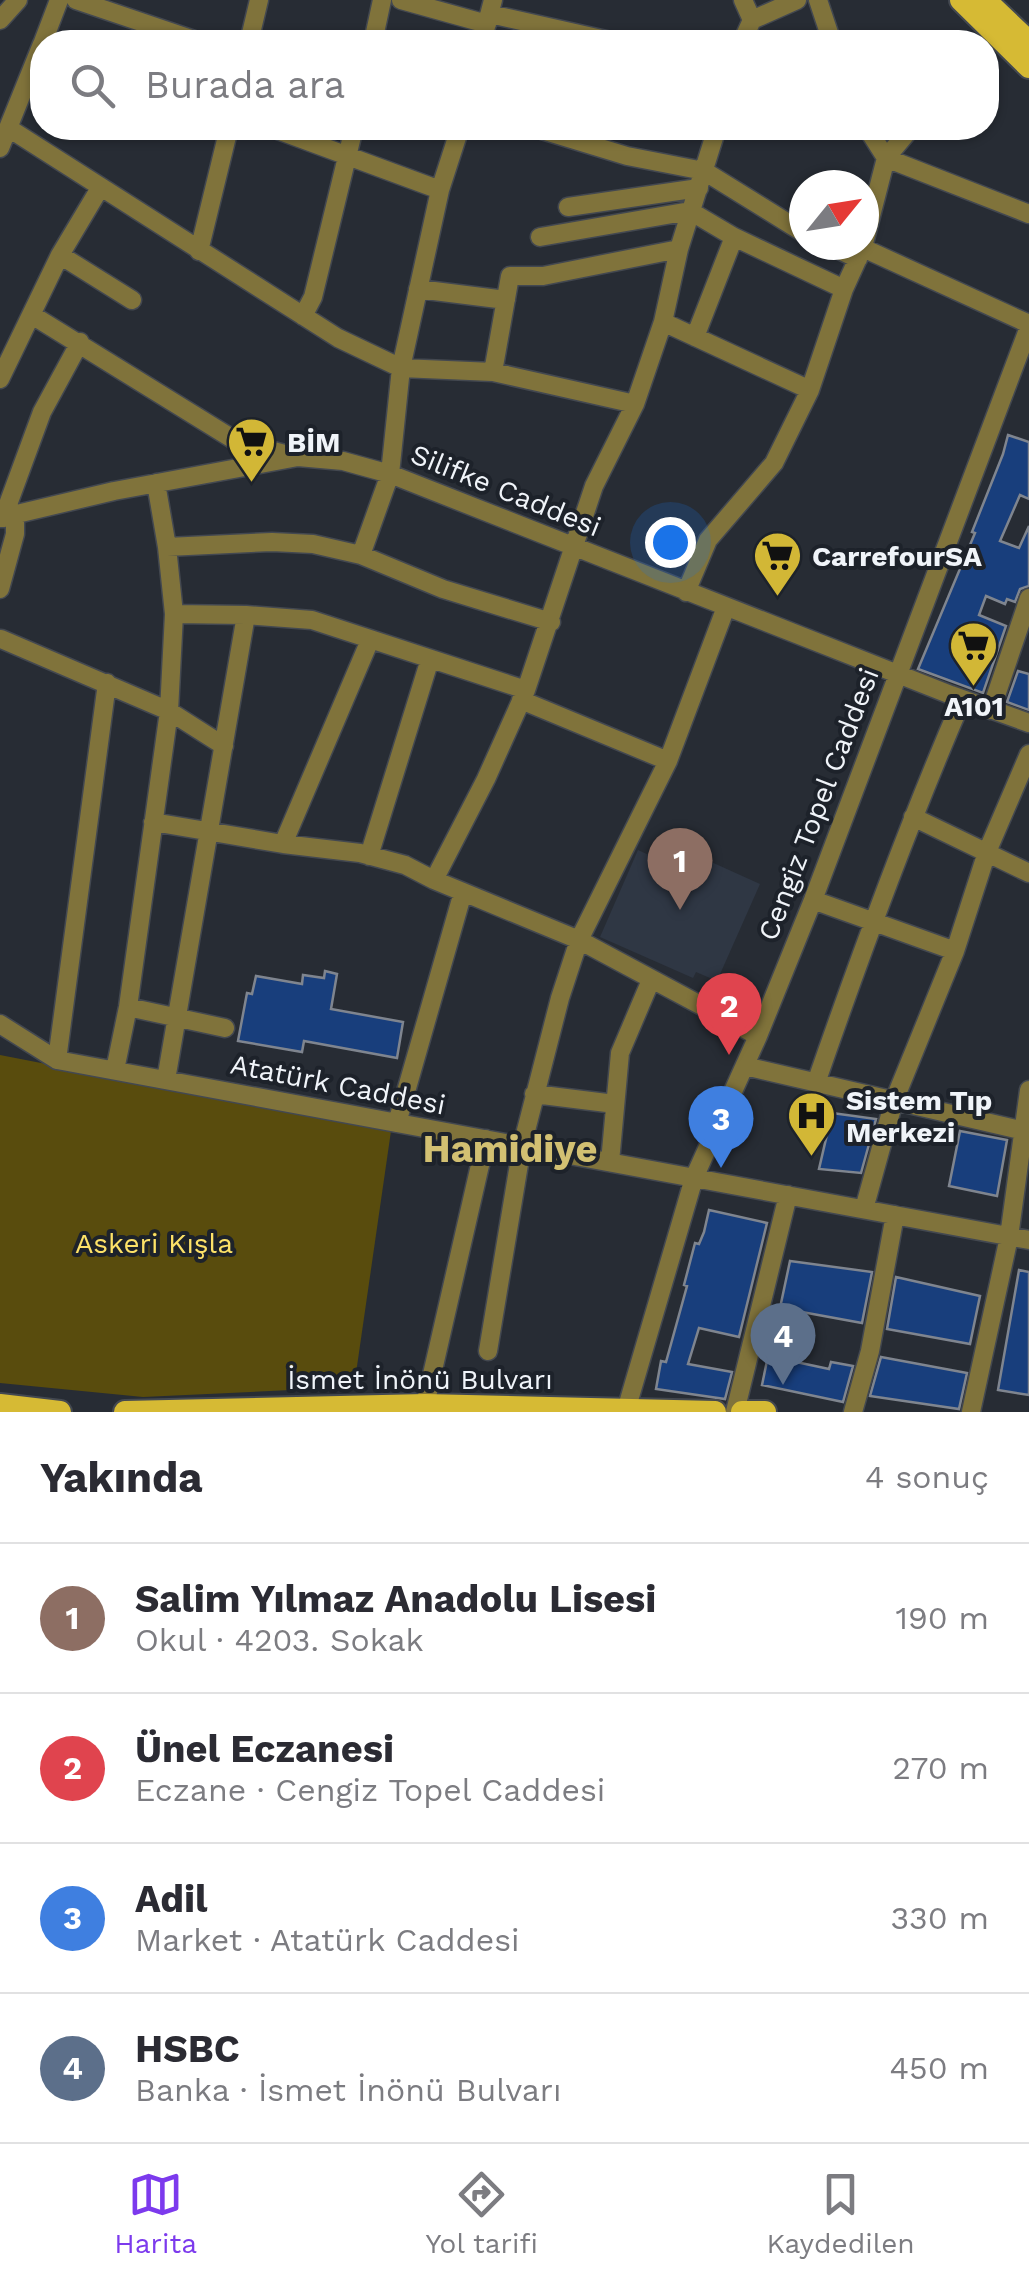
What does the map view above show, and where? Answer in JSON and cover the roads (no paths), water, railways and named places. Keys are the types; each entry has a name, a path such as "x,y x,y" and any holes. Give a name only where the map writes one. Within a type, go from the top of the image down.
{"main road":[{"path":"961,0 1029,42"},
{"path":"993,17 1029,66"},
{"path":"0,1405 60,1412"},
{"name":"İsmet İnönü Bulvarı","path":"125,1412 425,1406 715,1412"},
{"path":"738,1412 765,1412"}],"street":[{"path":"0,20 18,0"},
{"path":"48,30 59,0"},
{"path":"76,0 165,30"},
{"path":"252,30 260,0"},
{"path":"376,30 382,0"},
{"path":"401,0 546,30"},
{"path":"743,0 752,20"},
{"path":"747,30 752,20 797,0"},
{"path":"818,0 828,30"},
{"path":"0,148 30,77"},
{"path":"10,129 338,338 401,368 493,372 635,404"},
{"path":"199,251 226,140"},
{"path":"305,140 440,190"},
{"path":"303,316 313,297 351,140"},
{"path":"361,555 390,474 401,368 440,190 456,140"},
{"path":"574,140 701,180 789,225"},
{"path":"434,880 524,695 594,486 635,404 663,322 679,249 713,140"},
{"path":"874,140 886,158 1029,214"},
{"path":"879,185 886,158 901,140"},
{"path":"568,208 701,180"},
{"path":"0,379 60,255 100,188"},
{"path":"540,237 690,211 844,290"},
{"path":"695,337 734,236"},
{"path":"493,372 510,276 543,276 679,249"},
{"path":"60,255 132,300"},
{"path":"879,257 1029,326"},
{"path":"686,592 708,540 774,463 810,390 857,260"},
{"path":"418,289 506,300"},
{"path":"32,315 236,440 298,457"},
{"path":"663,322 810,390"},
{"name":"Cengiz Topel Caddesi","path":"621,1411 628,1407 694,1178 813,900 1029,326"},
{"path":"0,589 15,534 6,517 42,412 80,342"},
{"name":"Silifke Caddesi","path":"6,517 298,457 343,461 390,474 1029,723"},
{"path":"115,1070 128,1007 168,711 174,614 156,484"},
{"path":"167,547 313,544 361,555 442,589 550,622"},
{"path":"991,710 1029,598"},
{"path":"488,1351 522,1146 579,940 668,761 726,607"},
{"path":"174,614 312,620 524,695 668,761"},
{"path":"166,1080 246,615"},
{"path":"0,628 0,650"},
{"path":"0,640 168,711 224,746"},
{"path":"283,844 370,640"},
{"path":"369,856 430,659"},
{"path":"57,1060 107,684"},
{"path":"816,1082 912,817 962,700"},
{"path":"864,1210 894,1101 1029,754"},
{"path":"912,817 1029,873"},
{"path":"154,822 405,865 579,940 758,1036"},
{"path":"397,1123 463,892"},
{"path":"813,900 955,951"},
{"path":"610,1162 620,1053 652,980"},
{"path":"128,1007 225,1028"},
{"name":"Atatürk Caddesi","path":"0,1024 57,1060 1029,1240"},
{"path":"745,1066 1026,1132"},
{"path":"971,1412 1009,1237 1029,1090"},
{"path":"534,1094 615,1104"},
{"path":"425,1406 486,1139"},
{"path":"738,1412 788,1196"},
{"path":"853,1412 870,1352 895,1215"}],"place":[{"name":"BİM","path":"252,484"},
{"name":"CarrefourSA","path":"777,598"},
{"name":"A101","path":"974,688"},
{"name":"Salim Yılmaz Anadolu Lisesi","path":"680,910"},
{"name":"Ünel Eczanesi","path":"729,1055"},
{"name":"Sistem Tıp Merkezi","path":"811,1158"},
{"name":"Adil","path":"721,1168"},
{"name":"HSBC","path":"783,1385"}],"district":[{"name":"Hamidiye","path":"510,1149"}],"park label":[{"name":"Askeri Kışla","path":"154,1243"}]}
